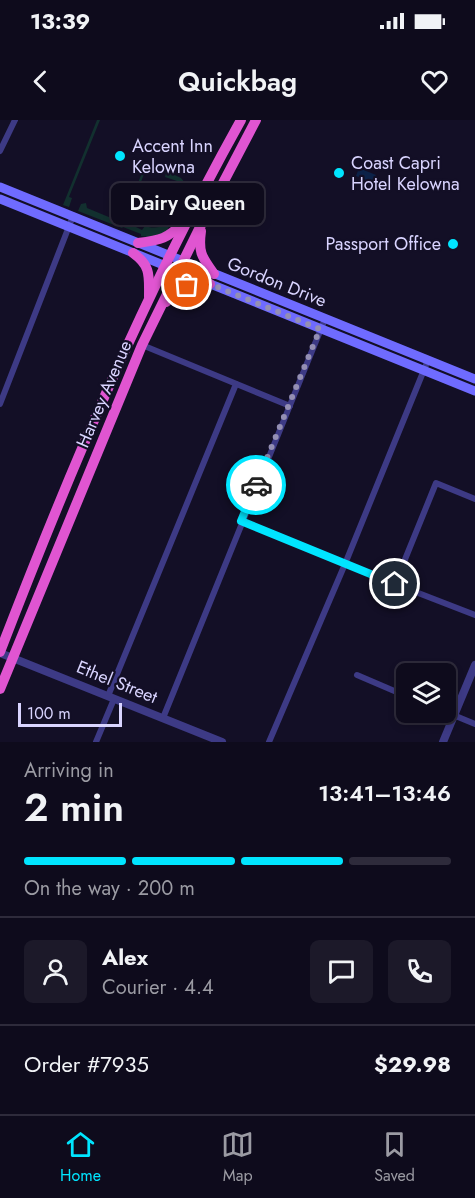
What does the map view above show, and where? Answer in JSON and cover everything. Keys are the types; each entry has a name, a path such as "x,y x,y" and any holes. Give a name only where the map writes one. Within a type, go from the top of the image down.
{"highway":[{"name":"Harvey Avenue","path":"0,652 96,415 168,261 241,120"},
{"name":"Harvey Avenue","path":"0,689 142,345 202,222 256,120"},
{"path":"149,300 148,270 135,248 171,235 191,215"},
{"path":"161,306 187,285 212,279 199,247 202,222"}],"main road":[{"name":"Gordon Drive","path":"0,187 73,216 135,248"},
{"name":"Gordon Drive","path":"0,199 69,227 135,248 212,279 325,319 475,379"},
{"name":"Gordon Drive","path":"212,279 320,329 475,391"}],"street":[{"path":"0,151 15,120"},
{"path":"0,404 73,216"},
{"path":"163,718 241,521 325,319"},
{"path":"142,345 290,406"},
{"path":"269,742 428,360"},
{"path":"96,742 111,698 236,384"},
{"path":"395,584 436,483 475,499"},
{"path":"241,521 475,615"},
{"name":"Ethel Street","path":"0,652 12,659 163,718 212,740 222,742"},
{"path":"456,702 475,665"},
{"path":"357,675 396,692"},
{"path":"456,716 475,724"},
{"path":"443,742 448,723"}],"green space":[{"path":"97,120 100,120 69,197 72,198 69,207 63,205"},
{"path":"145,162 152,167 147,166 130,211 127,210 144,168 139,165"},
{"path":"162,169 181,178 190,189 165,234 141,236 141,234 78,211 81,204 86,203 87,208 116,220 118,215 129,219 128,223 142,230 145,226 161,227 177,212 186,189 183,183 165,177 166,173"}],"water":[{"path":"359,168 376,175 373,183 356,176"}],"way so far":[{"path":"187,285 197,282 210,284 320,329 256,485"}],"place":[{"name":"Accent Inn Kelowna","path":"120,156"},
{"name":"Coast Capri Hotel Kelowna","path":"339,173"},
{"name":"Passport Office","path":"453,244"},
{"name":"Dairy Queen","path":"187,285"}],"route":[{"path":"256,485 241,521 395,584"}]}
